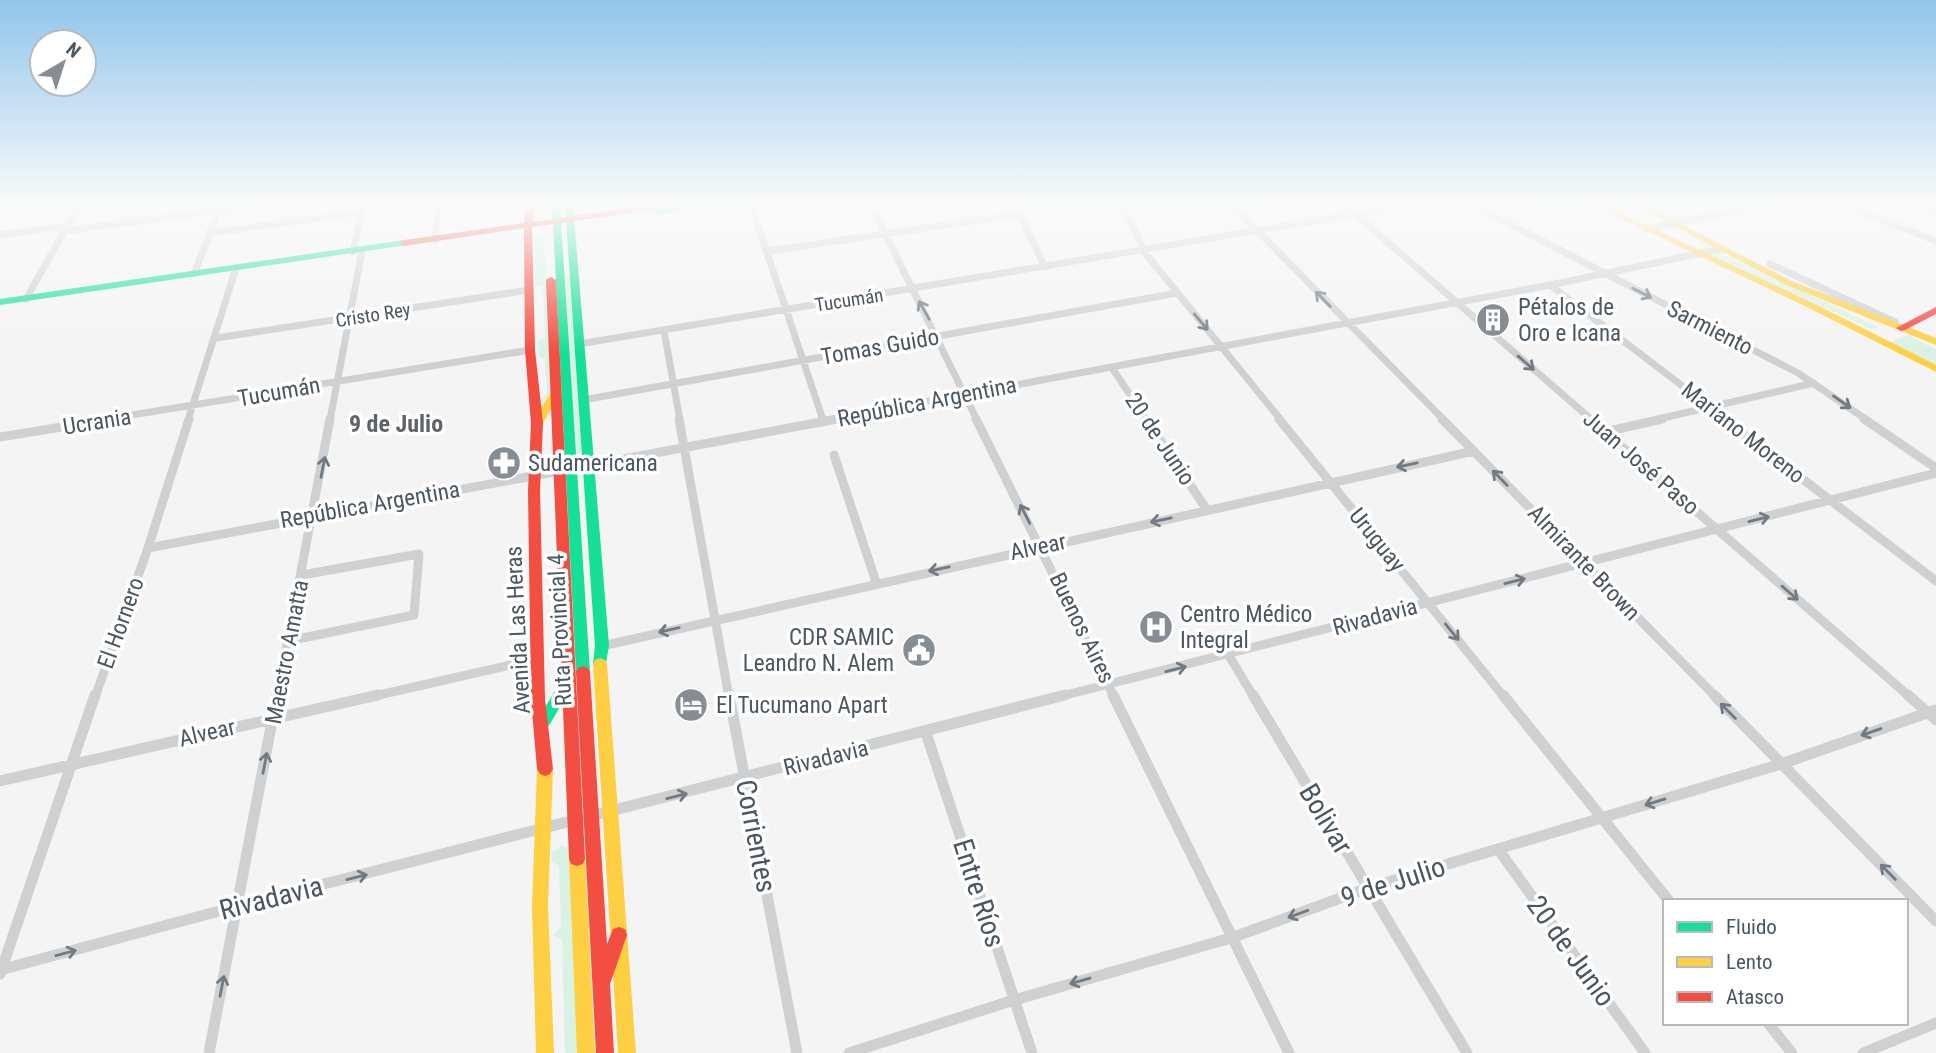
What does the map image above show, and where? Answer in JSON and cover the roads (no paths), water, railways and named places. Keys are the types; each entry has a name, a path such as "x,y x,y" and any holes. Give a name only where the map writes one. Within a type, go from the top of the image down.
{"main road":[{"path":"0,302 335,254"},
{"name":"Avenida Las Heras","path":"528,254 533,410 537,423 534,475 538,699 543,723 541,860 545,1053"},
{"name":"Ruta Provincial 4","path":"558,254 556,393 565,470 592,818 606,1053"},
{"name":"Ruta Provincial 4","path":"559,254 569,678 586,1053"},
{"path":"570,254 573,262 603,646 600,664 627,1053"},
{"path":"1706,254 1878,337 1936,369"},
{"path":"1732,254 1851,312 1902,327 1936,342"},
{"path":"560,279 573,262"},
{"path":"1878,337 1936,310"},
{"path":"537,423 556,393"},
{"path":"543,723 569,678"},
{"path":"601,986 619,936"}],"street":[{"path":"26,299 50,254"},
{"path":"194,274 201,254"},
{"name":"Maestro Amatta","path":"209,1053 339,381 357,254"},
{"path":"770,254 823,422"},
{"name":"Buenos Aires","path":"895,254 939,337 965,395 1289,1053"},
{"path":"1039,254 1045,267"},
{"name":"Tucumán","path":"579,344 1119,254"},
{"name":"Uruguay","path":"1146,254 1667,899"},
{"name":"Almirante Brown","path":"1280,254 1936,921"},
{"name":"Juan José Paso","path":"1401,254 1933,714"},
{"name":"Sarmiento","path":"1567,254 1814,383 1936,471"},
{"name":"República Argentina","path":"148,548 1458,303 1705,254"},
{"path":"1770,264 1902,327"},
{"name":"El Hornero","path":"1,972 70,765 148,548 236,268"},
{"name":"Mariano Moreno","path":"1550,285 1936,581"},
{"name":"Cristo Rey","path":"216,338 529,290"},
{"name":"Tomas Guido","path":"583,400 1177,293"},
{"name":"Corrientes","path":"664,331 714,619 797,1053"},
{"name":"Tucumán","path":"194,407 530,350"},
{"name":"20 de Junio","path":"1112,368 1207,510"},
{"path":"1605,432 1814,383"},
{"name":"Ucrania","path":"0,437 194,407"},
{"name":"Alvear","path":"603,646 876,582 1474,451"},
{"path":"834,456 876,582"},
{"name":"Rivadavia","path":"1,972 238,906 1229,656 1832,501 1936,471"},
{"path":"288,641 414,615 419,554 302,575"},
{"name":"Bolivar","path":"1229,656 1467,1053"},
{"name":"Alvear","path":"0,781 537,659"},
{"name":"9 de Julio","path":"849,1053 1014,1000 1231,938 1368,888 1781,764 1933,714"},
{"name":"Entre Ríos","path":"926,733 1032,1053"},
{"name":"20 de Junio","path":"1498,849 1645,1053"},
{"path":"1863,1053 1936,1023"},
{"path":"1770,1025 1792,1053"}],"place":[{"name":"Pétalos de Oro e Icana","path":"1493,320"},
{"name":"Sudamericana","path":"504,463"},
{"name":"Centro Médico Integral","path":"1156,627"},
{"name":"CDR SAMIC Leandro N. Alem","path":"919,650"},
{"name":"El Tucumano Apart","path":"691,705"}],"district":[{"name":"9 de Julio","path":"396,424"}]}
